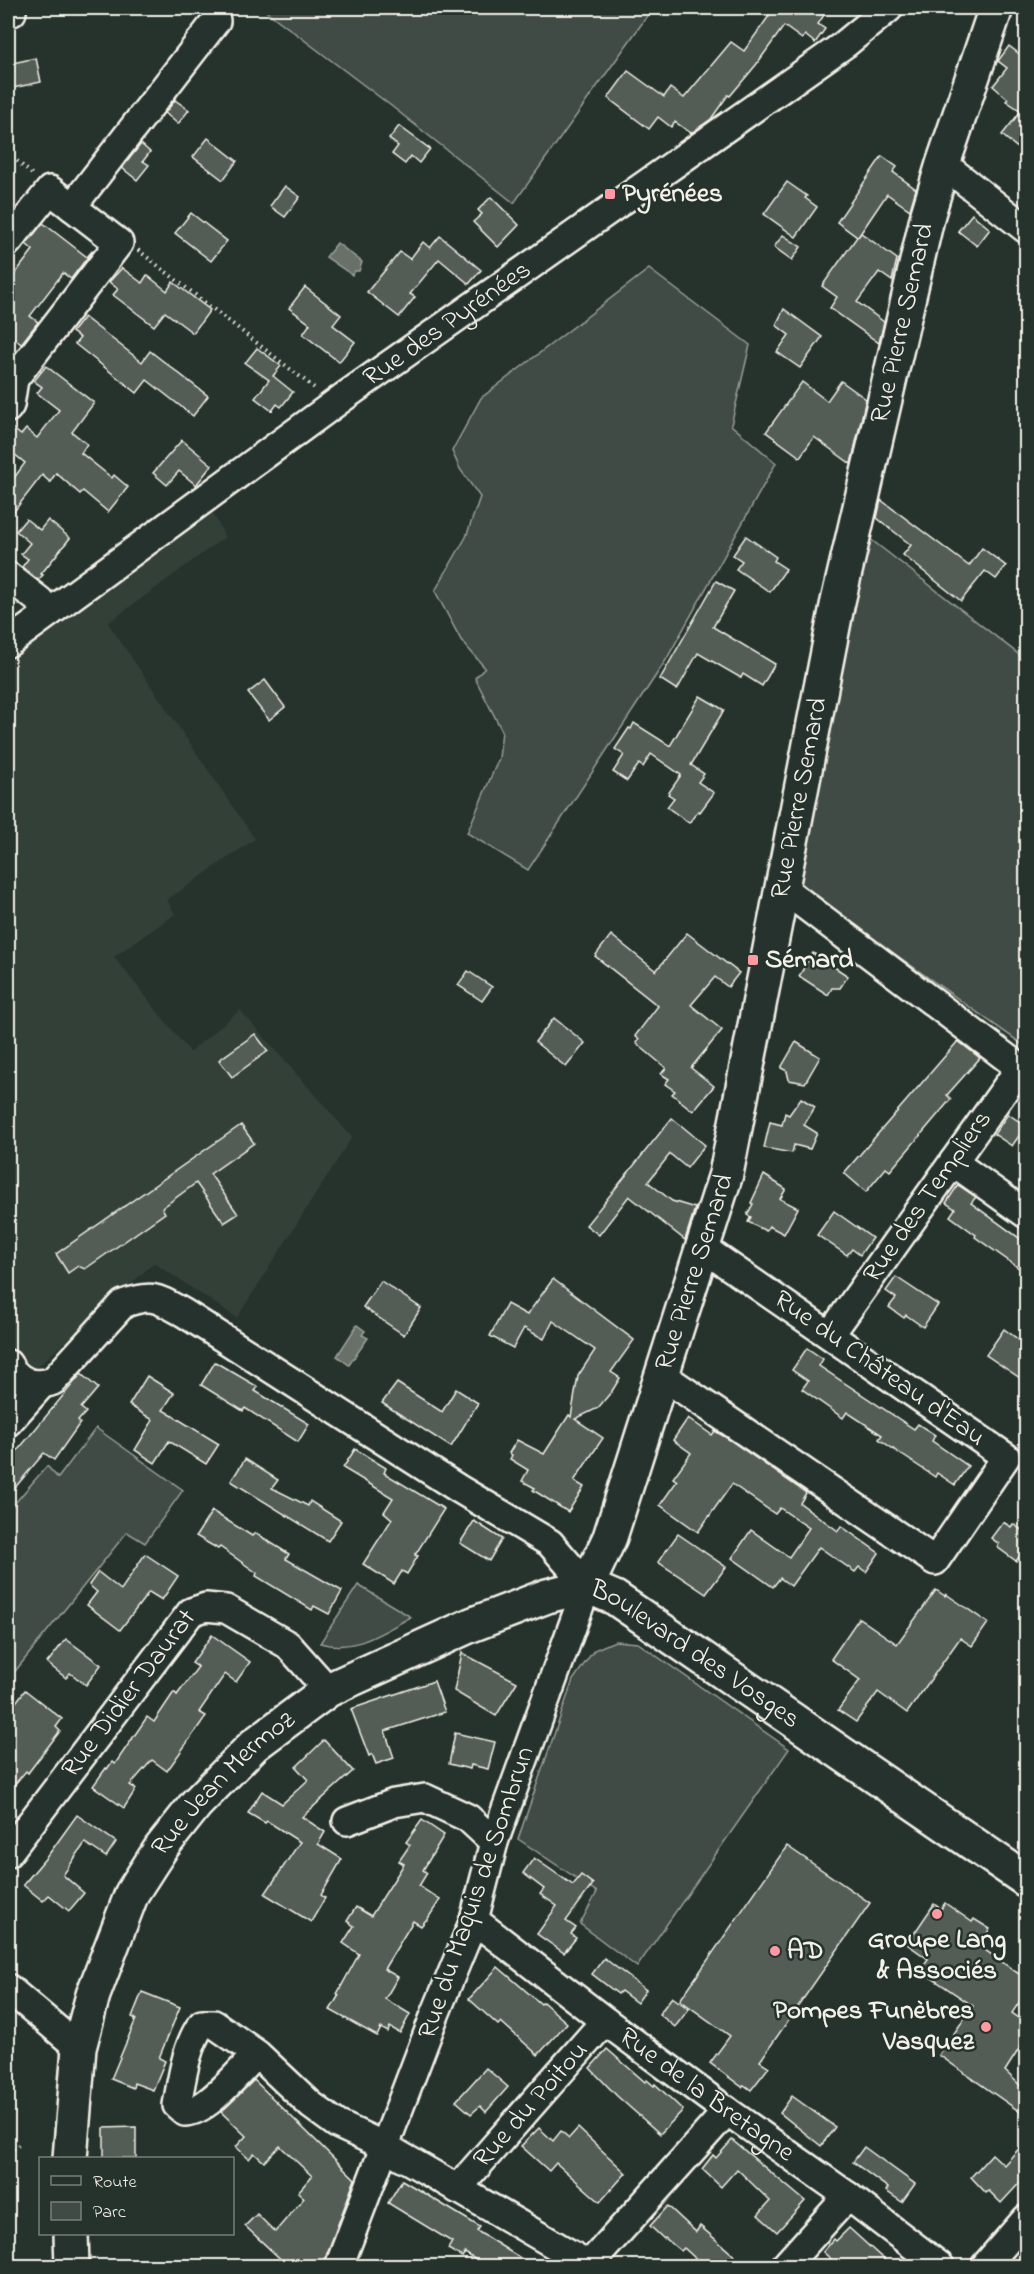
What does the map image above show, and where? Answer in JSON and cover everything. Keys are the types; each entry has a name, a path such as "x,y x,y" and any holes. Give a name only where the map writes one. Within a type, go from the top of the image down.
{"main road":[{"name":"Rue Pierre Semard","path":"587,1586 610,1537 726,1174 837,606 928,214 996,8"},
{"name":"Rue Jean Mermoz","path":"70,2157 80,2048 93,1995 132,1893 161,1848 196,1804 254,1745 328,1690 482,1621 547,1596 587,1586"},
{"name":"Boulevard des Vosges","path":"587,1586 615,1598 1026,1880"},
{"path":"70,2235 72,2266"}],"street":[{"name":"Rue des Pyrénées","path":"8,643 335,404 845,45 889,8"},
{"path":"72,207 216,21"},
{"path":"943,164 1026,229"},
{"path":"8,242 50,190 119,243 10,377 10,405 8,408"},
{"path":"8,576 40,601 50,612"},
{"name":"Rue des Templiers","path":"782,888 1020,1068 830,1335"},
{"path":"953,1162 1026,1214"},
{"name":"Rue du Château d'Eau","path":"663,1376 935,1561 1006,1457 703,1248"},
{"name":"Boulevard des Vosges","path":"8,1422 41,1385 53,1381 123,1304 156,1297 459,1489 550,1543 587,1586"},
{"path":"8,1364 13,1372 28,1383 41,1385"},
{"name":"Rue du Maquis de Sombrun","path":"339,2266 474,1920 494,1842 587,1586"},
{"name":"Rue Didier Daurat","path":"8,1852 191,1612 206,1607 226,1609 288,1645 328,1690"},
{"path":"347,1821 394,1803 425,1798 468,1818 494,1842"},
{"name":"Rue de la Bretagne","path":"474,1920 727,2111 848,2196 940,2266"},
{"path":"8,1988 80,2048"},
{"name":"Rue du Poitou","path":"457,2190 605,2020"},
{"path":"256,2054 311,2105 337,2124 384,2146 590,2266 727,2111"},
{"path":"785,2266 848,2196"},
{"path":"985,2266 1026,2219"}],"path":[{"path":"8,153 50,190"},
{"path":"119,243 130,244 335,404"},
{"path":"8,2152 18,2145"}],"shaded area":[{"path":"337,243 362,262 359,271 355,271 352,275 326,257"},
{"path":"213,513 225,537 108,623 255,839 167,900 175,914 114,957 190,1052 240,1010 352,1137 237,1318 154,1263 14,1388 8,1375 8,655"},
{"path":"357,1325 365,1331 362,1335 368,1338 349,1365 337,1356"}],"green space":[{"path":"262,8 653,8 514,203"},
{"path":"649,269 750,345 731,425 776,463 666,660 528,870 467,833 499,758 502,731 475,678 485,668 461,640 435,591 466,537 480,497 460,469 452,451 481,398"},
{"path":"869,538 1026,660 1026,1047 799,886"},
{"path":"96,1428 183,1490 145,1543 127,1532 8,1680 8,1511 47,1466 58,1478"},
{"path":"358,1585 411,1617 367,1640 345,1645 320,1643"},
{"path":"615,1641 638,1643 789,1749 637,1967 580,1924 597,1892 518,1839 573,1680 594,1650"}],"building":[{"path":"758,8 812,8 824,15 818,24 825,29 815,43 805,35 802,39 784,26 756,65 730,96 728,95 711,119 691,133 675,122 671,127 658,117 649,129 608,98 628,71 664,97 670,88 684,98 731,42 744,51 769,16"},
{"path":"1009,46 1026,59 1026,155 1002,135 1021,111 1006,101 1008,99 993,86 1007,68 998,61"},
{"path":"36,58 41,82 8,89 8,64"},
{"path":"175,100 189,110 178,124 165,113"},
{"path":"399,126 430,149 419,163 411,156 405,164 392,154 398,146 389,139"},
{"path":"208,138 237,161 223,180 193,157"},
{"path":"141,144 150,152 143,161 149,165 137,180 122,168"},
{"path":"882,156 897,167 893,172 916,189 910,210 887,194 858,237 861,233 897,259 892,281 879,272 857,302 884,322 879,343 830,308 837,297 822,286 857,237 837,222"},
{"path":"787,182 807,196 805,198 817,207 796,237 764,214"},
{"path":"285,186 300,197 285,217 270,206"},
{"path":"491,197 519,225 498,247 473,222 482,214 478,210"},
{"path":"191,213 227,241 211,261 175,233"},
{"path":"972,214 990,229 977,246 958,231"},
{"path":"43,223 87,257 93,250 71,279 63,273 30,316 38,322 21,344 8,333 8,283 33,250 26,244"},
{"path":"783,235 801,247 792,260 774,247"},
{"path":"440,236 481,270 469,284 439,259 410,294 415,297 399,317 367,292 400,252 410,259 423,242 430,248"},
{"path":"122,268 142,283 147,275 167,291 173,282 210,310 193,333 165,312 154,326 113,295 118,289 109,282"},
{"path":"305,287 341,315 333,325 355,342 339,362 303,334 310,324 289,308"},
{"path":"784,309 822,337 800,368 777,352 789,335 776,325"},
{"path":"84,317 142,362 150,351 208,396 193,416 147,380 137,393 75,344 80,338 72,332"},
{"path":"257,348 281,366 273,376 293,392 281,407 277,404 272,411 255,398 269,380 245,363"},
{"path":"46,366 94,403 72,432 87,444 81,453 112,478 114,475 128,487 108,512 83,491 80,494 56,473 50,482 42,475 8,519 8,486 25,463 8,449 8,425 21,435 26,429 37,438 59,410 37,393 42,387 34,381"},
{"path":"841,381 866,399 851,464 814,437 800,457 766,432 802,382 827,401"},
{"path":"182,440 212,465 196,485 179,471 167,485 153,473"},
{"path":"881,500 969,566 982,548 1006,566 996,579 985,571 961,601 903,555 911,545 877,518"},
{"path":"26,519 40,530 48,520 70,538 38,580 22,567 28,559 21,554 30,543 16,531"},
{"path":"746,536 776,557 774,561 786,569 770,592 736,569 742,561 733,555"},
{"path":"716,581 734,591 713,627 775,664 762,686 743,674 741,678 698,653 677,690 660,679"},
{"path":"265,680 285,707 269,720 248,693"},
{"path":"700,696 724,710 691,765 704,774 698,782 714,793 689,823 667,807 674,798 668,794 681,775 651,754 643,767 639,764 627,781 613,772 624,755 615,749 634,723 670,746"},
{"path":"687,933 739,973 728,987 715,977 691,1005 722,1030 691,1068 714,1086 693,1111 672,1094 675,1091 665,1084 669,1079 661,1074 666,1068 636,1043 639,1039 635,1036 658,1006 595,956 611,935 656,971"},
{"path":"813,953 848,976 840,988 832,988 828,995 799,976"},
{"path":"468,971 492,987 482,1001 458,985"},
{"path":"554,1018 585,1043 566,1067 535,1042"},
{"path":"255,1034 268,1051 232,1077 219,1060"},
{"path":"958,1041 980,1058 947,1095 951,1099 890,1171 886,1168 866,1192 844,1173"},
{"path":"796,1042 820,1057 805,1083 789,1080 787,1071 781,1068"},
{"path":"801,1098 815,1107 804,1125 817,1133 810,1149 794,1145 792,1153 764,1148 770,1122 782,1125 785,1113 789,1115"},
{"path":"1008,1114 1026,1126 1012,1146 994,1134"},
{"path":"672,1118 705,1145 687,1168 670,1154 648,1182 672,1201 695,1208 685,1240 629,1196 599,1235 586,1225"},
{"path":"241,1125 254,1143 210,1174 238,1214 224,1223 196,1183 162,1208 165,1213 85,1269 78,1266 68,1273 56,1254"},
{"path":"764,1175 786,1189 780,1199 798,1208 784,1234 769,1226 766,1231 748,1222 751,1217 747,1215 753,1204 751,1203"},
{"path":"958,1185 976,1197 971,1203 1026,1243 1026,1273 975,1237 976,1235 950,1216 955,1209 946,1203"},
{"path":"834,1211 872,1238 860,1255 852,1249 847,1255 817,1235"},
{"path":"896,1277 938,1305 923,1327 906,1315 904,1318 889,1307 896,1298 886,1291"},
{"path":"553,1279 634,1340 611,1372 620,1378 612,1391 598,1408 575,1419 603,1438 574,1481 584,1487 568,1512 522,1481 528,1470 510,1459 512,1455 509,1453 517,1440 544,1454 569,1415 571,1417 578,1376 595,1350 553,1321 544,1339 524,1328 513,1348 490,1336 507,1304 527,1315"},
{"path":"381,1281 421,1308 404,1335 363,1307"},
{"path":"1004,1329 1026,1345 1026,1369 1020,1378 986,1355"},
{"path":"807,1348 823,1359 819,1366 914,1429 918,1424 935,1435 932,1441 968,1466 955,1485 937,1473 935,1477 899,1453 879,1439 882,1435 847,1412 843,1418 802,1389 808,1381 792,1370"},
{"path":"215,1362 258,1387 255,1391 309,1424 298,1442 245,1408 243,1411 201,1385"},
{"path":"81,1374 98,1388 81,1408 86,1412 78,1421 80,1423 54,1460 44,1453 8,1496 8,1462"},
{"path":"147,1376 174,1393 163,1410 219,1444 206,1464 169,1441 155,1463 135,1450 153,1420 129,1405"},
{"path":"397,1383 442,1412 456,1389 478,1403 451,1447 382,1403"},
{"path":"688,1418 712,1435 715,1431 730,1440 806,1493 800,1503 838,1531 841,1526 879,1553 866,1572 859,1567 855,1572 819,1547 791,1586 780,1578 773,1587 732,1558 751,1530 789,1557 809,1528 780,1508 775,1514 732,1484 698,1532 660,1505 677,1481 673,1478 691,1453 673,1440"},
{"path":"355,1449 386,1468 384,1473 444,1509 415,1555 418,1556 407,1574 402,1571 394,1584 363,1564 392,1519 384,1512 393,1498 343,1468"},
{"path":"245,1459 278,1480 272,1488 308,1506 310,1501 341,1521 328,1541 231,1481"},
{"path":"212,1511 252,1536 255,1533 289,1554 286,1559 342,1591 329,1614 314,1606 312,1610 256,1576 257,1573 220,1547 218,1549 196,1536"},
{"path":"474,1521 502,1539 489,1561 460,1543"},
{"path":"1003,1522 1011,1527 1013,1524 1026,1533 1026,1562 1019,1557 1016,1561 997,1547 999,1544 991,1538"},
{"path":"678,1534 726,1567 706,1594 658,1562"},
{"path":"145,1554 178,1576 162,1600 149,1592 120,1630 87,1605 97,1592 89,1585 98,1572 121,1590"},
{"path":"936,1590 945,1596 946,1594 988,1623 972,1646 960,1638 907,1713 878,1692 856,1722 838,1710 860,1680 831,1659 859,1618 897,1644"},
{"path":"212,1635 250,1662 236,1682 225,1674 199,1712 206,1716 167,1771 152,1760 130,1785 136,1789 124,1808 93,1786 112,1762 115,1764 147,1717 154,1722 174,1692 177,1695 198,1667 192,1663"},
{"path":"66,1639 101,1665 86,1685 70,1673 66,1678 47,1663"},
{"path":"462,1653 517,1682 496,1716 454,1691"},
{"path":"434,1681 445,1712 385,1731 394,1758 376,1764 372,1754 369,1756 351,1709"},
{"path":"25,1690 62,1719 56,1727 60,1731 28,1773 26,1771 8,1792 8,1713"},
{"path":"455,1733 495,1742 488,1769 471,1765 470,1769 449,1764"},
{"path":"324,1740 353,1771 302,1817 325,1832 318,1844 342,1859 321,1895 325,1898 311,1922 265,1894 300,1842 267,1821 265,1823 248,1813 262,1791 282,1804 308,1780 296,1767"},
{"path":"77,1815 116,1842 106,1857 85,1843 63,1875 84,1893 69,1911 49,1895 43,1901 23,1885"},
{"path":"422,1820 444,1835 423,1870 427,1873 419,1886 440,1900 421,1926 413,1921 384,1969 398,1977 385,1999 410,2014 400,2033 390,2027 388,2032 381,2028 377,2036 330,2010 359,1954 343,1943 354,1926 347,1921 356,1907 371,1916 404,1864 399,1861 410,1845 406,1842"},
{"name":"AD","path":"787,1846 870,1903 760,2061 769,2067 751,2090 744,2085 742,2087 710,2063 730,2036 680,2000"},
{"path":"534,1858 573,1885 581,1875 593,1884 566,1921 576,1928 571,1934 576,1938 564,1953 537,1934 557,1906 540,1894 544,1889 523,1873"},
{"path":"945,1903 972,1922 974,1919 990,1929 978,1945 1026,1979 1026,1992 1012,2013 1026,2023 1026,2038 1005,2071 1026,2091 1026,2116 939,2055 973,2006 920,1970 928,1959 907,1944 934,1904 941,1909"},
{"path":"604,1958 646,1990 637,2003 621,1991 618,1994 592,1974"},
{"path":"498,1967 567,2023 538,2055 501,2022 498,2025 469,1999"},
{"path":"142,1992 180,2007 159,2058 165,2061 153,2090 134,2083 133,2088 111,2079 136,2019 132,2017"},
{"path":"672,1997 689,2009 675,2027 659,2014"},
{"path":"607,2049 645,2082 647,2080 654,2086 655,2084 683,2110 660,2134 617,2096 590,2068"},
{"path":"486,2068 508,2087 486,2112 480,2106 471,2114 456,2101"},
{"path":"254,2080 355,2179 325,2259 318,2266 288,2266 245,2226 257,2214 275,2232 304,2198 298,2192 312,2176 280,2146 264,2162 254,2153 249,2159 236,2147 246,2136 221,2112"},
{"path":"792,2096 835,2127 821,2146 780,2113"},
{"path":"136,2127 136,2157 104,2157 104,2128"},
{"path":"539,2128 553,2141 561,2131 569,2138 578,2128 626,2173 600,2202 556,2163 549,2171 521,2146"},
{"path":"732,2140 805,2201 777,2232 758,2215 770,2201 737,2169 721,2187 702,2169 713,2155 716,2158"},
{"path":"1026,2141 1026,2176 1001,2203 989,2191 986,2193 971,2177 992,2154 1004,2165"},
{"path":"864,2147 915,2184 902,2202 886,2191 888,2188 853,2162"},
{"path":"402,2180 480,2227 477,2231 533,2266 486,2266 465,2253 462,2257 448,2249 452,2242 388,2203"},
{"path":"668,2206 696,2232 700,2226 746,2266 704,2266 684,2248 681,2251 664,2239 650,2226"},
{"path":"849,2228 891,2266 839,2266 823,2252 834,2239 836,2241"}],"place":[{"name":"Pyrénées","path":"610,194"},
{"name":"Sémard","path":"753,960"},
{"name":"Groupe Lang & Associés","path":"937,1914"},
{"name":"AD","path":"775,1951"},
{"name":"Pompes Funèbres Vasquez","path":"986,2027"}]}
